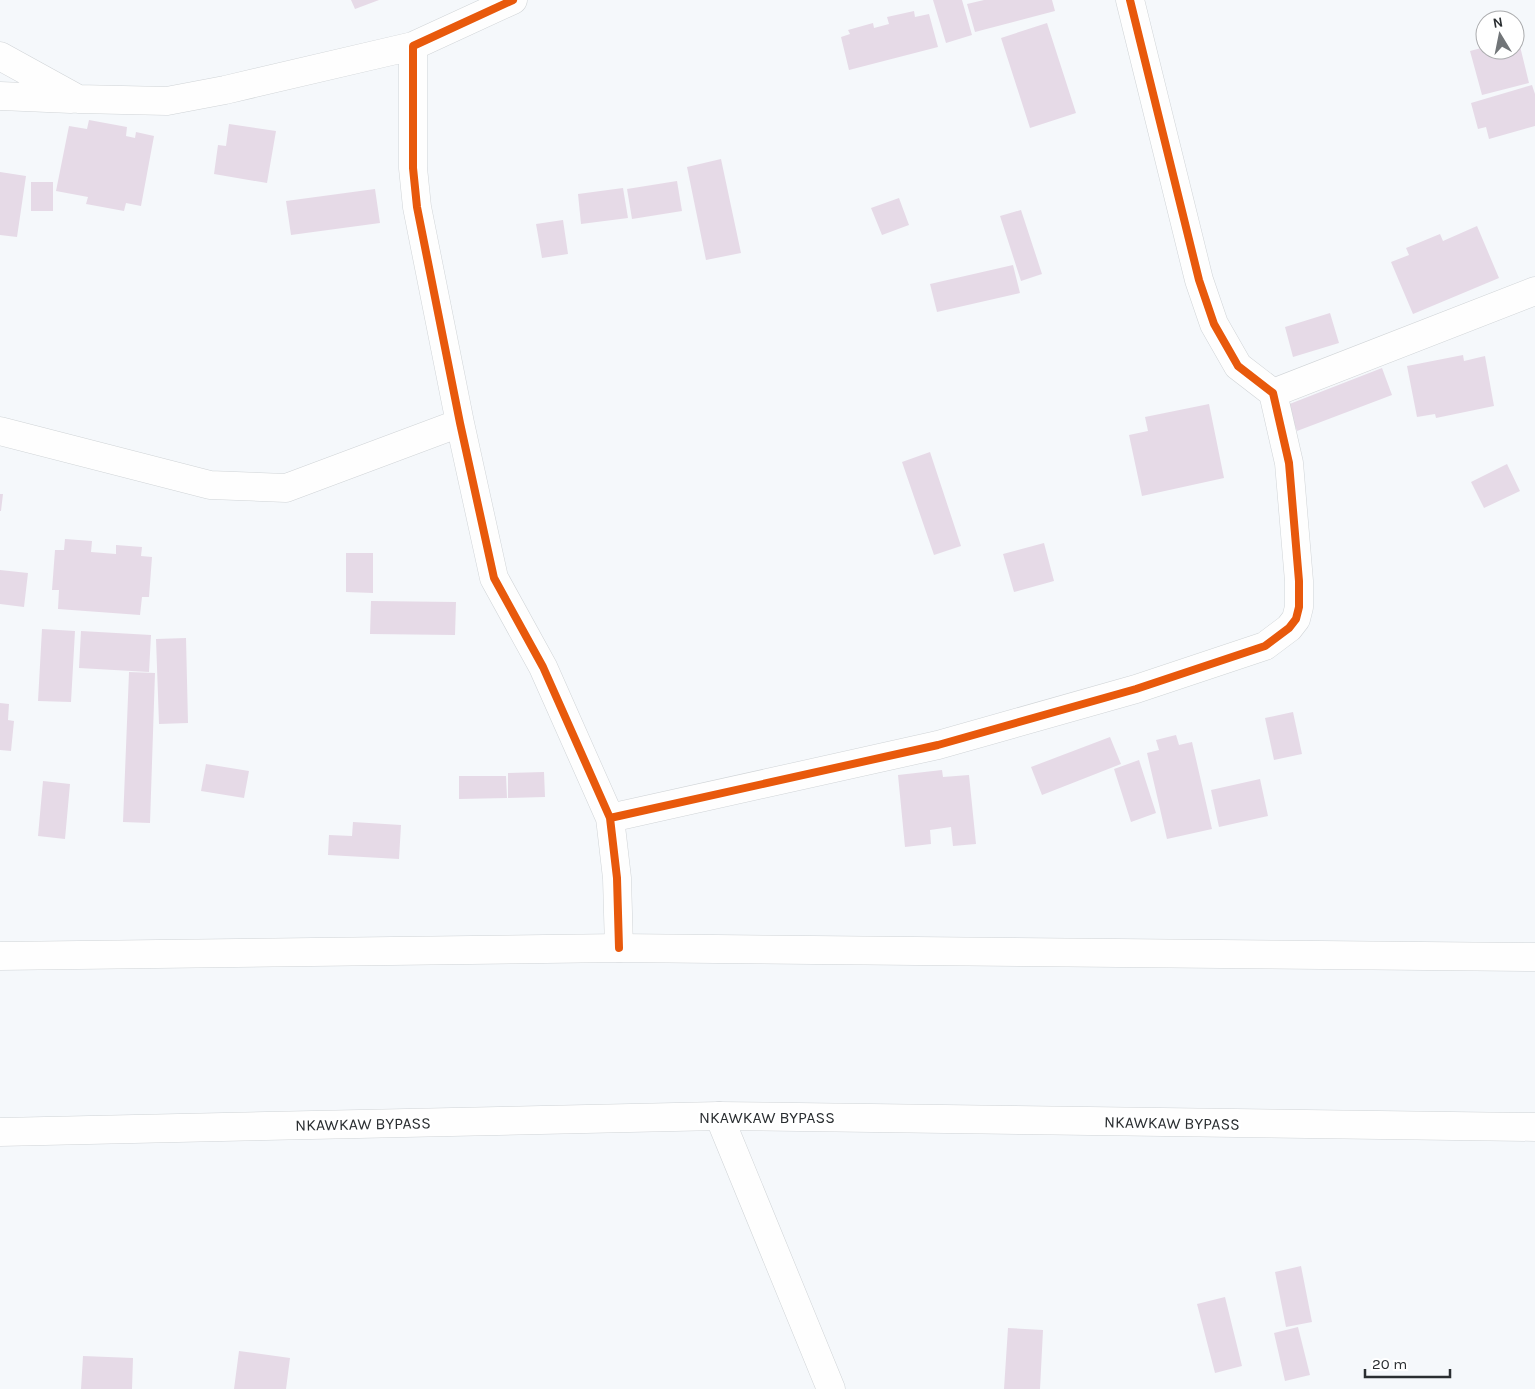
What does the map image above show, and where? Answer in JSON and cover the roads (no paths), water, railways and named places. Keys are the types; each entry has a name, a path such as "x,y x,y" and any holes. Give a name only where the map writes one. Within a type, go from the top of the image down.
{"main road":[{"path":"0,96 167,101 234,88 413,46 513,0"},
{"path":"610,818 938,745 1136,689 1265,646 1289,628 1296,619 1299,607 1289,464 1273,393 1238,366 1214,324 1200,280 1130,0"},
{"path":"413,46 412,168 417,207 460,423 494,578 543,667 610,818 617,878 619,948"},
{"path":"0,56 78,99"},
{"path":"1273,393 1535,291"},
{"path":"0,431 210,485 286,488 460,423"},
{"path":"0,956 619,948 1535,957"},
{"path":"719,1116 831,1389"},
{"name":"NKAWKAW BYPASS","path":"0,1132 719,1116 1535,1127"}]}
